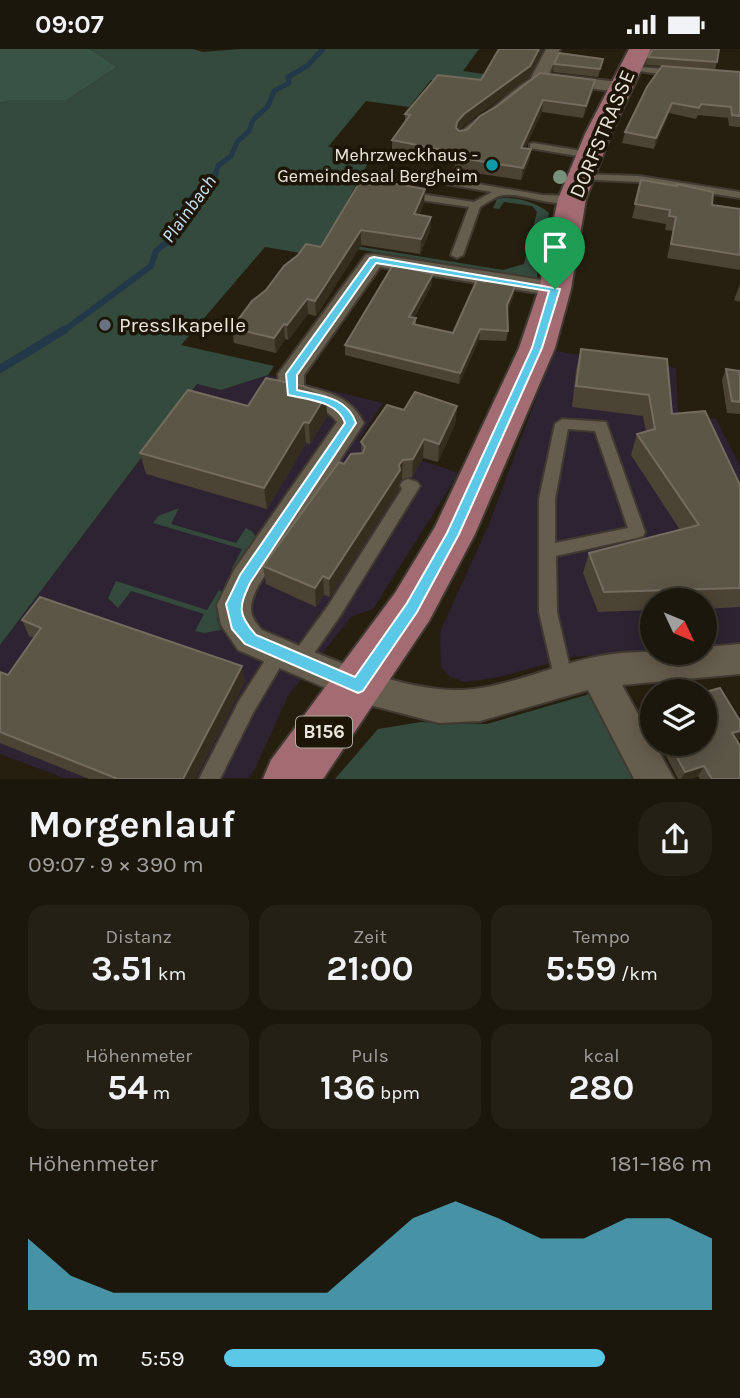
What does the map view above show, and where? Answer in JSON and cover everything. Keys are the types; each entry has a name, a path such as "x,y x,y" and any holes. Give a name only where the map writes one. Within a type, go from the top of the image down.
{"main road":[{"name":"DORFSTRASSE","path":"290,779 412,607 453,534 537,348 555,289 581,177 630,68"}],"street":[{"path":"539,78 553,49"},
{"path":"539,78 630,68"},
{"path":"555,289 374,260 291,374 292,392 335,404 347,413 351,423 337,460 245,579 233,604 237,625 250,639 358,686 439,706 480,705 580,677 740,659"},
{"path":"580,677 654,779"}],"lane":[{"path":"630,68 682,74"},
{"path":"460,138 472,122 493,113 519,87 539,78"},
{"path":"533,146 581,177 639,180 740,195"},
{"path":"450,182 542,198 581,177"},
{"path":"397,194 475,205 503,191"},
{"path":"457,255 475,205"},
{"path":"548,551 637,532 601,426 562,424 547,499 548,612 580,677"},
{"path":"209,779 246,707 289,656 334,611 412,486 408,485"}],"shaded area":[{"path":"554,351 676,368 678,413 716,419 740,466 740,645 718,646 718,588 640,588 640,652 572,657 499,677 465,682 450,677 441,667 440,632 489,524"},
{"path":"268,375 383,403 359,440 459,473 373,609 352,616 288,696 255,769 248,778 64,778 0,754 0,645 197,384 221,390"}],"green space":[{"path":"0,49 90,49 117,67 67,100 12,100 0,103"},
{"path":"90,49 193,49 203,52 240,49 479,49 463,71 512,78 504,91 431,80 409,107 366,101 328,147 373,154 325,241 503,270 524,264 537,212 532,206 504,202 499,209 493,208 497,199 524,200 549,213 538,257 537,278 356,249 348,261 265,247 181,345 274,366 268,375 221,390 197,384 0,645 0,103 12,100 67,100 117,67"},
{"path":"179,508 171,524 236,543 246,528 253,532 257,540 237,570 232,568 242,549 153,523 158,516"},
{"path":"116,581 207,610 219,590 222,592 217,619 221,630 204,633 195,631 204,614 131,591 118,608 108,598"},
{"path":"593,693 638,779 335,779 378,729 421,722 487,724"}],"building":[{"path":"499,49 539,49 530,66 464,114 457,122 456,128 459,131 467,130 480,116 540,73 595,80 586,106 543,100 521,148 531,149 523,168 455,157 458,153 392,140 410,115 405,114 438,75 481,80"},
{"path":"653,49 719,49 717,62 648,57"},
{"path":"559,53 603,59 600,69 554,64"},
{"path":"662,66 740,72 740,116 732,115 731,107 701,104 699,108 672,103 656,138 625,132 647,87"},
{"path":"362,178 425,189 414,214 431,217 421,239 361,230 315,301 307,299 274,338 232,328 252,301 266,290 284,266 298,255 306,244 321,247"},
{"path":"641,180 713,192 712,205 740,209 740,255 671,244 676,217 669,216 670,210 635,204"},
{"path":"393,265 433,274 409,317 416,318 413,324 453,333 477,280 516,284 507,305 508,331 480,329 460,373 345,345"},
{"path":"581,349 667,359 672,414 705,411 740,485 740,588 640,588 640,591 604,592 589,553 699,525 637,434 655,429 649,395 576,386"},
{"path":"726,369 740,371 740,402 732,401"},
{"path":"266,378 303,386 326,395 309,423 304,422 264,488 140,453 188,390 248,406"},
{"path":"415,392 457,406 439,444 424,439 413,459 403,460 399,465 400,470 329,579 323,576 315,588 263,566 339,462 344,464 351,454 363,453 365,447 361,442 387,405 404,410"},
{"path":"40,597 242,666 183,779 118,779 0,732 0,672 8,675 41,628 22,620"},
{"path":"720,688 740,721 740,731 732,733 740,746 740,779 712,779 704,766 685,772 676,756 717,756 717,689"}],"waterway":[{"name":"Plainbach","path":"215,174 218,166 231,156 237,142 249,131 253,120 268,106 274,91 289,83 288,77 307,66 323,49"},
{"name":"Plainbach","path":"62,332 151,266 156,251 172,238 188,203 215,174"},
{"name":"Plainbach","path":"0,369 64,330"}],"place":[{"name":"Mehrzweckhaus - Gemeindesaal Bergheim","path":"492,165"},
{"name":"Presslkapelle","path":"105,325"}],"route":[{"path":"374,260 555,289 537,348 453,534 412,607 358,686 250,639 237,625 233,604 245,579 351,423 347,413 335,404 292,392 291,374 374,260"}]}
